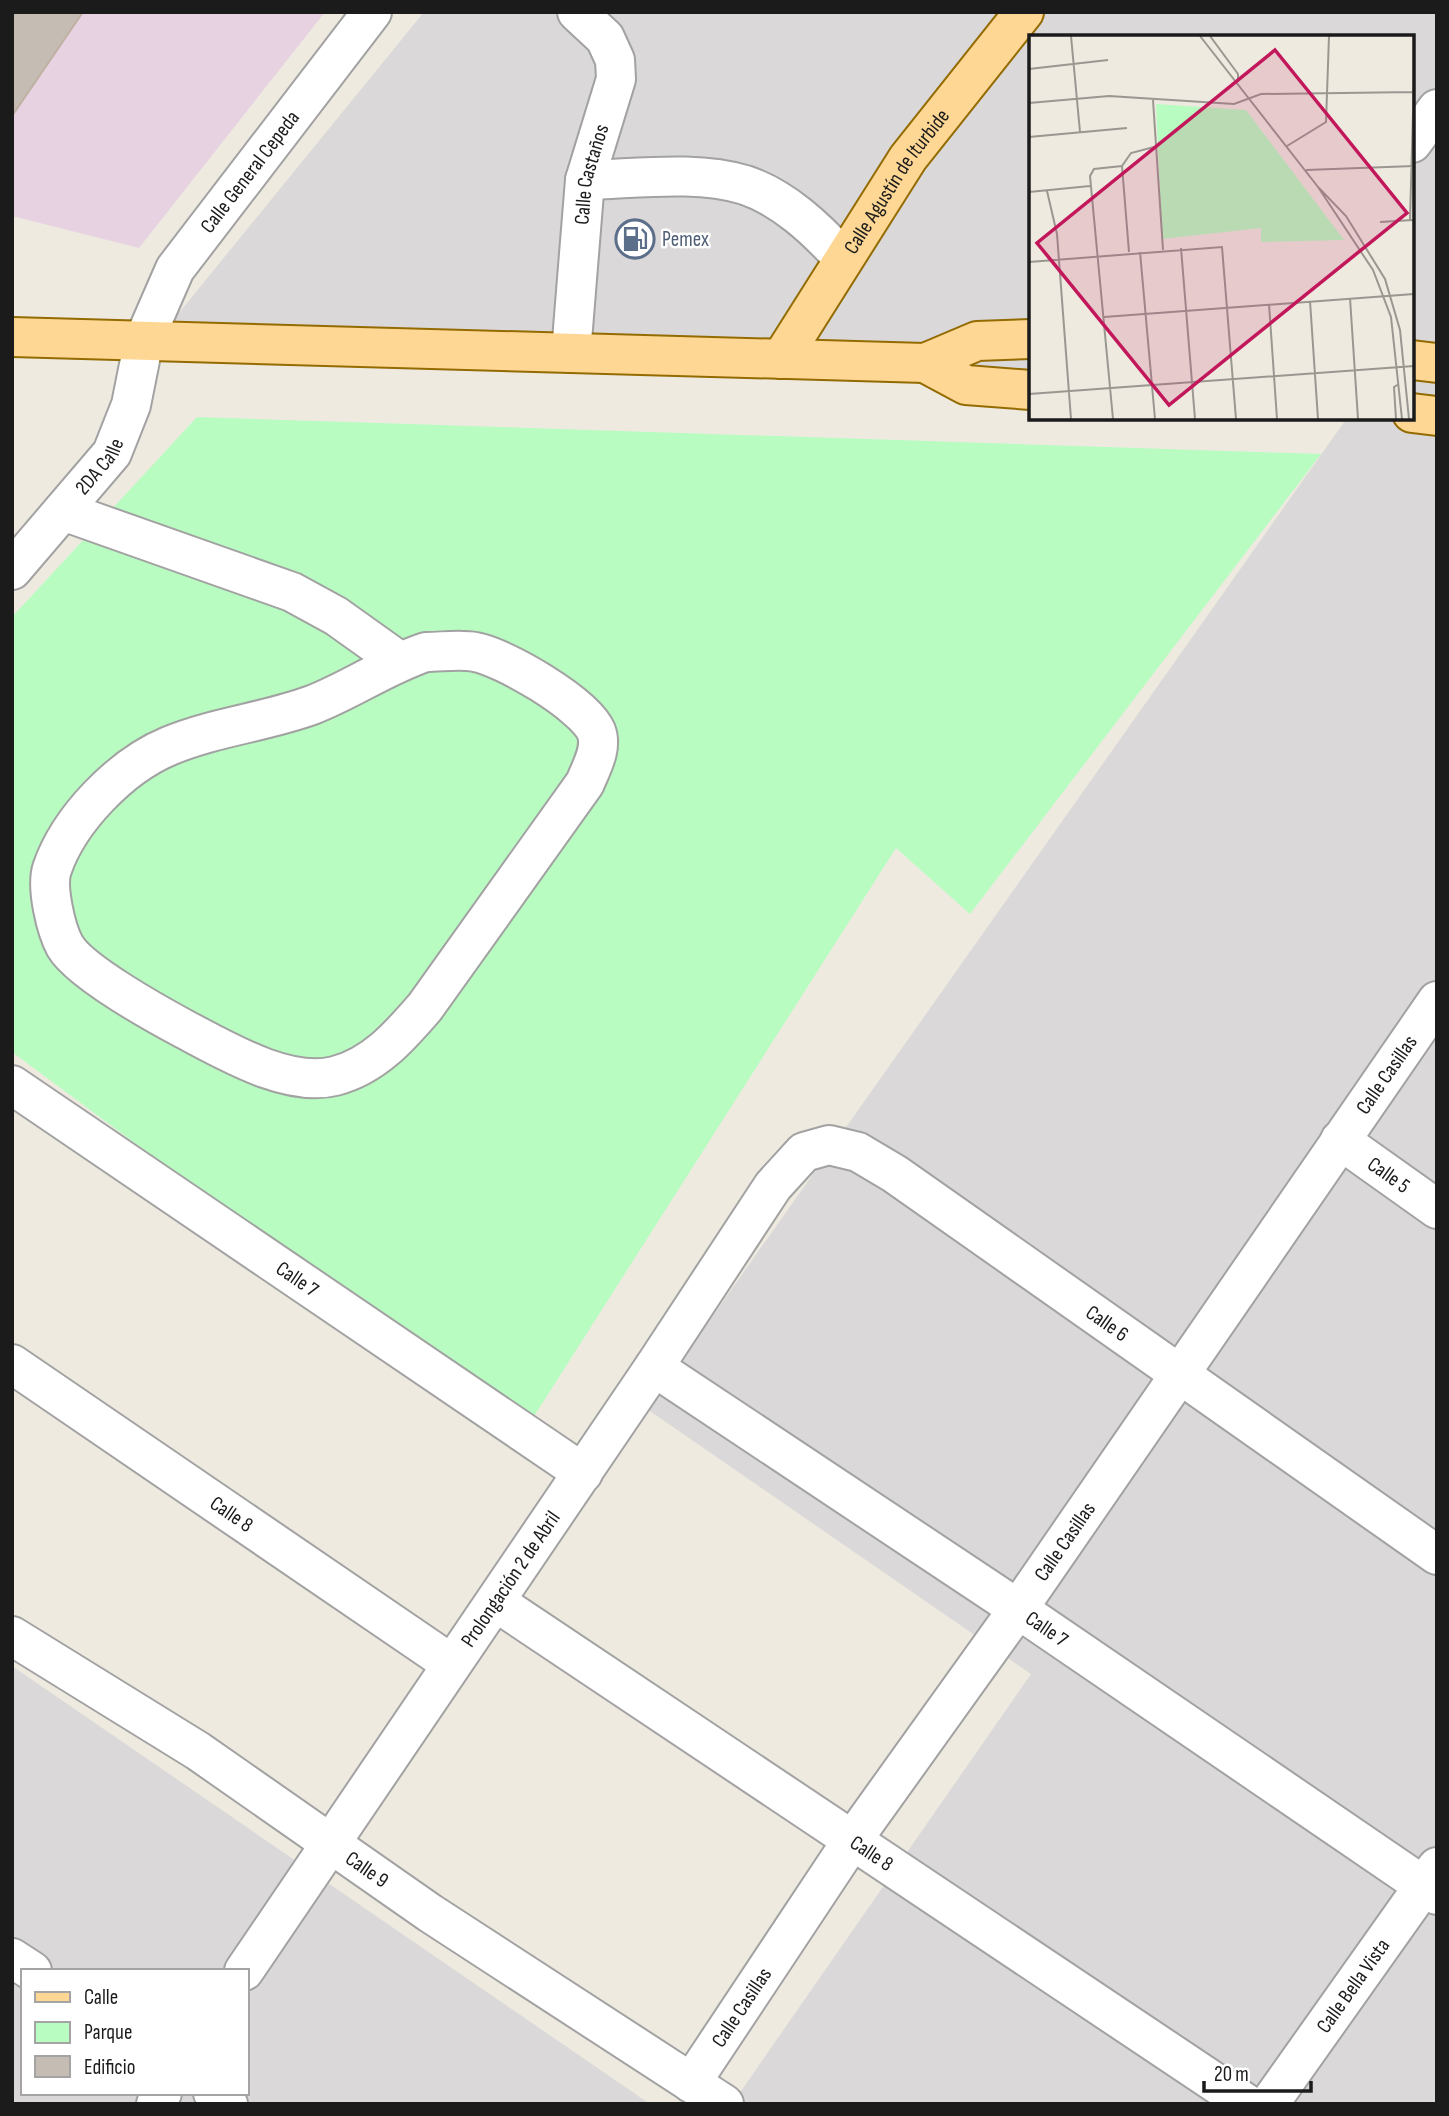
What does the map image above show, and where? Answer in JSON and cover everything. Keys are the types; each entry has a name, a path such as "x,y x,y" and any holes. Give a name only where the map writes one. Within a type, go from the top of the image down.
{"main road":[{"name":"Calle Agustín de Iturbide","path":"781,359 908,158 1024,12"},
{"path":"12,337 925,363 977,341 1029,339"},
{"path":"1414,360 1437,363"},
{"path":"925,363 966,385 1029,390"},
{"path":"1414,414 1437,416"}],"street":[{"name":"Calle General Cepeda","path":"144,340 175,269 372,12"},
{"name":"Calle Castaños","path":"571,353 585,180 616,79 615,60 605,38 577,12"},
{"path":"1414,140 1437,109"},
{"path":"585,180 694,178 745,185 776,200 817,230 843,258"},
{"name":"2DA Calle","path":"12,570 112,453 131,405 144,340"},
{"path":"63,511 292,592 336,616 399,661"},
{"path":"426,652 475,652 509,665 582,714 596,732 597,755 585,783 425,1007 398,1040 366,1064 333,1077 292,1076 247,1061 157,1014 102,979 66,948 53,914 51,871 80,818 130,767 170,745 318,702 350,690 399,661 426,652"},
{"name":"Calle Casillas","path":"691,2082 851,1842 1018,1609 1437,1001"},
{"name":"Calle 7","path":"12,1085 583,1472"},
{"name":"Calle 5","path":"1340,1140 1437,1209"},
{"name":"Calle 6","path":"773,1186 804,1152 828,1145 858,1152 895,1174 1437,1555"},
{"name":"Prolongación 2 de Abril","path":"245,1969 450,1663 496,1602 773,1186"},
{"name":"Calle 8","path":"12,1364 450,1663"},
{"name":"Calle 7","path":"654,1367 1432,1883"},
{"name":"Calle 8","path":"496,1602 851,1842 1247,2104"},
{"name":"Calle 9","path":"12,1636 198,1751 519,1972 724,2104"},
{"name":"Calle Bella Vista","path":"1269,2104 1432,1883"},
{"path":"12,1958 29,1969"}],"shaded area":[{"path":"12,12 325,12 139,248 12,216"},
{"path":"424,12 1437,12 1437,2104 732,2104 1031,1674 647,1409 1346,420 1414,420 1414,35 1029,35 1029,372 156,341"},
{"path":"12,1666 650,2104 12,2104"}],"green space":[{"path":"197,417 1321,454 970,914 896,848 524,1432 12,1052 12,617"}],"building":[{"path":"12,12 83,12 12,116"}],"place":[{"name":"Pemex","path":"635,239"}]}
